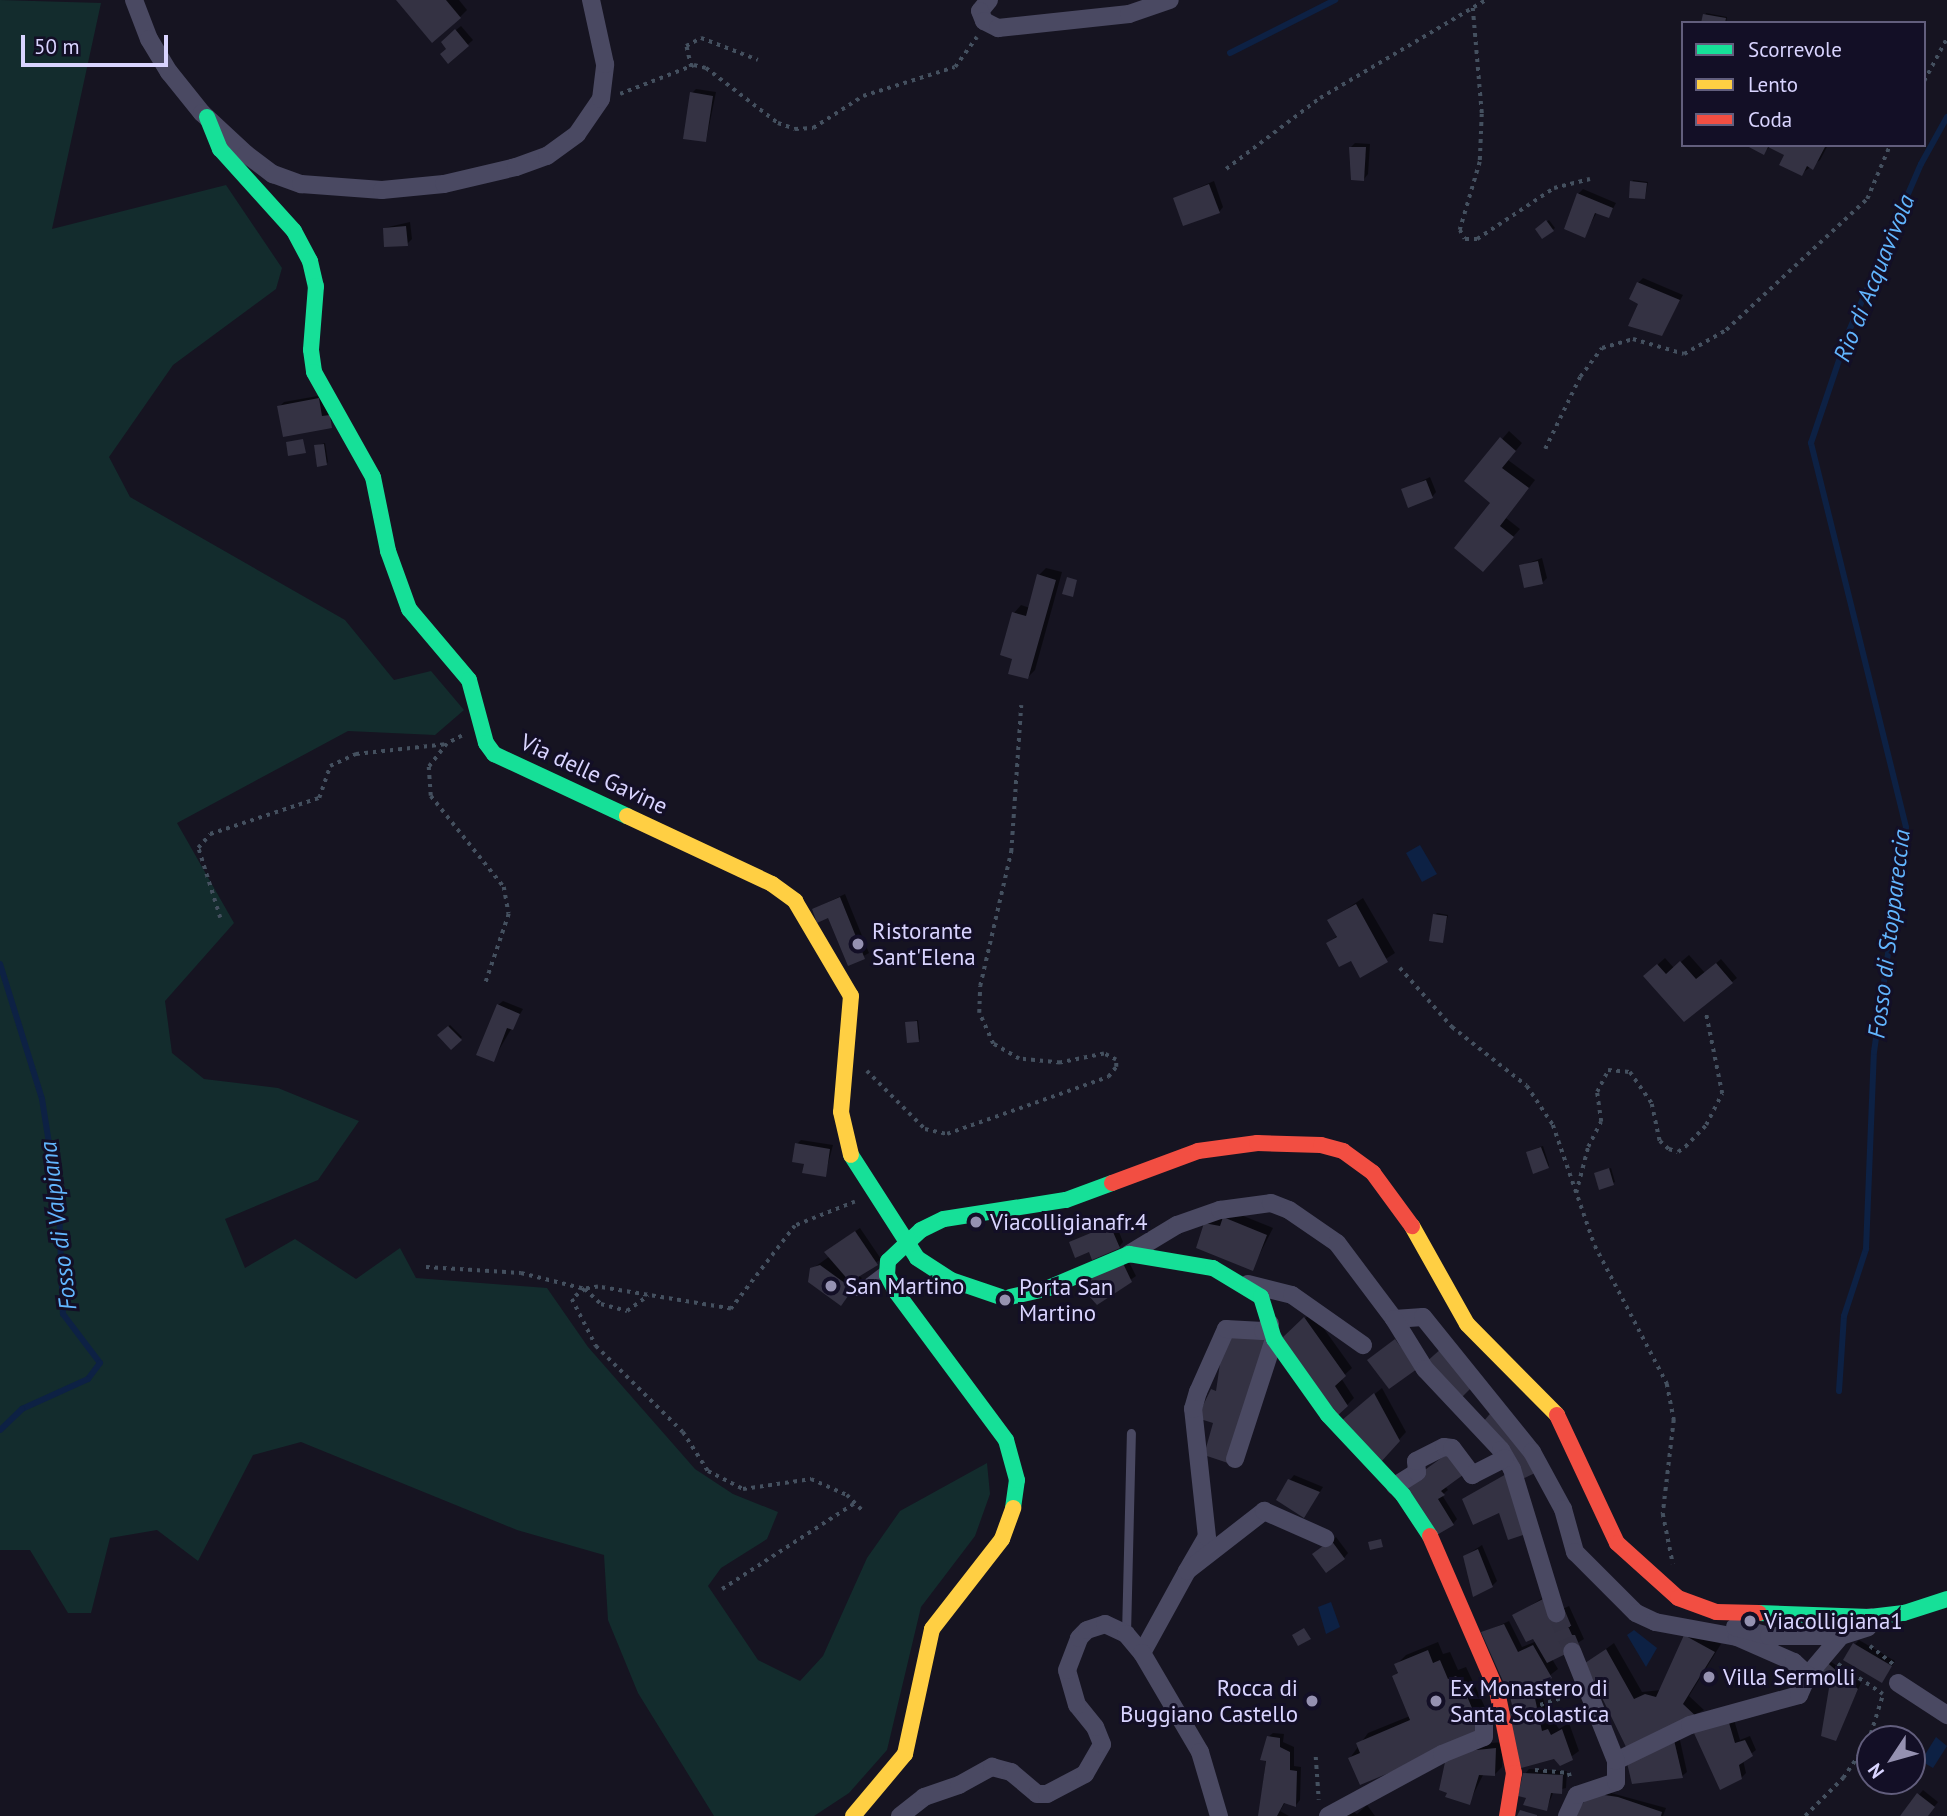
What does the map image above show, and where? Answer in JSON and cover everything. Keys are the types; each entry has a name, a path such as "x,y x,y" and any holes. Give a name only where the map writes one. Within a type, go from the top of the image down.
{"street":[{"name":"Via delle Gavine","path":"134,0 169,72 207,117 273,174 326,188 382,190 444,184 547,156 578,134 601,99 605,64 591,0"},
{"path":"989,0 980,11 987,24 1044,26 1129,14 1170,0"},
{"name":"Via delle Gavine","path":"207,117 220,149 294,231 310,261 316,286 311,350 314,372 373,477 391,559 409,609 469,680 477,697 481,730 494,754 772,884 795,901 845,980 850,996 841,1112 845,1140 873,1195 917,1258 951,1280 1006,1297 1048,1287 1129,1254"},
{"path":"853,1816 905,1754 932,1629 1002,1539 1012,1520 1017,1480 1006,1440 896,1292 886,1268 904,1243 944,1219 1066,1199 1198,1151 1288,1142 1343,1151 1373,1173 1400,1206 1467,1324 1559,1417 1607,1526 1628,1557 1678,1598 1776,1645 1808,1675"},
{"path":"1129,1254 1195,1217 1246,1204 1270,1203 1289,1210 1337,1243 1394,1319 1425,1369 1505,1458 1524,1501 1556,1613"},
{"path":"1129,1254 1213,1268 1242,1283 1261,1297 1272,1331 1328,1415 1395,1486 1432,1537 1487,1665 1514,1773 1507,1816"},
{"path":"1242,1283 1292,1295 1363,1345"},
{"path":"1394,1319 1423,1317 1497,1406 1551,1482 1575,1552 1636,1613 1655,1622 1776,1645 1846,1635 1868,1627 1870,1616"},
{"path":"1142,1653 1207,1537 1193,1409 1198,1392 1226,1329 1272,1331"},
{"path":"1236,1459 1272,1331"},
{"path":"1395,1486 1417,1472 1416,1461 1444,1447 1452,1448 1472,1475 1505,1458"},
{"path":"1187,1571 1264,1511 1325,1538"},
{"path":"1720,1617 1904,1614 1947,1599"},
{"path":"900,1816 924,1797 959,1785 992,1767 1011,1772 1037,1794 1048,1794 1085,1774 1102,1744 1072,1693 1070,1657 1079,1639 1097,1625 1105,1623 1126,1634 1142,1653 1200,1752 1219,1816"},
{"path":"1620,1759 1690,1725 1799,1695 1808,1675 1846,1635"},
{"path":"1567,1816 1577,1795 1616,1782 1620,1759 1572,1651"},
{"path":"1898,1683 1947,1715"},
{"path":"1323,1809 1484,1737 1484,1716"}],"lane":[{"path":"856,1291 886,1268"},
{"path":"1126,1634 1131,1433"}],"path":[{"path":"1226,169 1320,98 1486,0"},
{"path":"1473,8 1482,114 1480,163 1460,230 1465,239 1477,239 1554,188 1590,179"},
{"path":"601,99 691,67 706,68 778,123 795,129 813,128 863,96 955,67 987,24"},
{"path":"691,67 686,46 701,38 758,60"},
{"path":"1926,77 1947,38"},
{"path":"1545,449 1580,377 1602,348 1633,339 1684,354 1726,330 1867,200 1889,147"},
{"path":"845,1068 860,1067 871,1074 925,1129 947,1134 1023,1110 1114,1073 1116,1060 1104,1054 1041,1064 1012,1057 993,1044 979,1013 980,986 1011,852 1021,705"},
{"path":"220,918 198,848 210,834 319,798 330,766 356,754 447,744 481,730"},
{"path":"447,744 429,767 431,796 504,887 509,914 485,985"},
{"path":"1401,968 1452,1027 1527,1086 1553,1125 1595,1245 1667,1384 1674,1420 1663,1514 1676,1572"},
{"path":"1576,1193 1588,1147 1601,1122 1597,1092 1608,1070 1630,1072 1652,1104 1660,1141 1669,1149 1678,1152 1706,1125 1722,1094 1706,1015"},
{"path":"426,1267 521,1273 585,1289 650,1295 731,1309 795,1226 873,1195"},
{"path":"585,1289 601,1304 627,1311 650,1295"},
{"path":"585,1289 572,1299 596,1346 683,1432 708,1471 743,1489 811,1479 855,1503 864,1512"},
{"path":"722,1589 855,1503"},
{"path":"1846,1635 1895,1663 1898,1683"},
{"path":"1805,1816 1843,1778 1868,1742 1883,1694 1826,1656"},
{"path":"1316,1757 1323,1809"},
{"path":"1514,1773 1540,1769 1569,1773 1577,1795"}],"green space":[{"path":"0,0 101,3 52,229 226,185 282,268 276,289 173,365 109,457 130,497 345,620 394,680 431,671 464,710 435,735 348,731 177,823 234,923 165,1001 172,1053 204,1079 278,1088 359,1121 318,1180 225,1219 245,1268 295,1239 356,1279 400,1248 416,1278 547,1288 588,1347 695,1469 733,1494 778,1512 767,1539 721,1568 708,1586 758,1660 800,1681 823,1656 867,1558 900,1511 987,1463 990,1494 975,1536 921,1607 887,1750 849,1793 814,1816 714,1816 638,1693 608,1620 604,1555 517,1530 301,1442 253,1455 198,1561 157,1530 110,1538 91,1613 68,1613 30,1550 0,1550"}],"water":[{"path":"1420,845 1437,874 1422,882 1406,853"},
{"path":"1331,1602 1340,1627 1326,1634 1318,1607"},
{"path":"1634,1630 1657,1648 1646,1667 1627,1635"},
{"path":"1936,1737 1947,1746 1933,1768 1926,1764 1926,1753"}],"building":[{"path":"396,0 446,0 461,18 432,43"},
{"path":"1703,14 1726,18 1725,21 1701,21"},
{"path":"455,29 469,46 448,64 440,54 446,49 441,42"},
{"path":"690,92 713,96 706,142 683,139"},
{"path":"1349,147 1366,147 1364,181 1351,180"},
{"path":"1749,147 1768,147 1764,155"},
{"path":"1768,147 1825,147 1813,170 1807,166 1802,176 1779,165 1784,155"},
{"path":"1630,181 1647,183 1645,199 1629,198"},
{"path":"1209,184 1220,213 1183,226 1173,198"},
{"path":"1577,193 1613,208 1609,218 1595,213 1585,238 1564,229"},
{"path":"1546,220 1554,231 1542,239 1535,229"},
{"path":"406,226 408,246 384,247 383,228"},
{"path":"1637,282 1680,300 1662,336 1628,326 1638,304 1629,299"},
{"path":"319,398 322,416 330,415 332,428 283,437 277,406"},
{"path":"1500,437 1516,451 1502,468 1529,488 1500,526 1514,537 1483,572 1454,548 1490,503 1464,481"},
{"path":"303,439 306,453 288,456 286,442"},
{"path":"324,444 327,465 317,467 314,445"},
{"path":"1426,480 1433,498 1408,508 1401,489"},
{"path":"1538,561 1543,584 1524,588 1519,565"},
{"path":"1037,574 1056,580 1028,679 1008,674 1012,659 1000,655 1012,612 1026,616"},
{"path":"1067,577 1077,580 1073,597 1062,594"},
{"path":"840,897 865,959 848,966 828,918 817,923 812,909"},
{"path":"1356,904 1388,962 1360,978 1351,961 1339,967 1326,943 1337,937 1327,920"},
{"path":"1433,914 1447,916 1443,943 1429,941"},
{"path":"1680,961 1696,979 1716,963 1733,983 1684,1022 1643,976 1657,964 1666,974"},
{"path":"497,1004 520,1014 513,1030 507,1028 494,1062 476,1055"},
{"path":"917,1021 919,1042 907,1043 905,1022"},
{"path":"448,1026 462,1040 451,1050 437,1035"},
{"path":"795,1143 830,1149 826,1177 802,1173 804,1164 792,1162"},
{"path":"1541,1147 1549,1168 1533,1174 1526,1152"},
{"path":"1609,1168 1614,1185 1599,1190 1594,1173"},
{"path":"1223,1217 1267,1235 1253,1271 1196,1248 1204,1223 1220,1226"},
{"path":"1110,1225 1120,1248 1092,1260 1089,1252 1075,1258 1069,1242"},
{"path":"855,1231 878,1265 850,1282 824,1252"},
{"path":"1120,1257 1132,1282 1097,1305 1073,1278"},
{"name":"San Martino","path":"820,1265 853,1289 841,1306 808,1282 810,1268"},
{"path":"1304,1317 1346,1376 1335,1386 1348,1406 1337,1416 1281,1339"},
{"path":"1231,1330 1269,1340 1228,1463 1204,1455 1213,1423 1197,1418 1211,1389 1216,1391 1223,1343 1230,1342"},
{"path":"1395,1339 1417,1369 1389,1389 1367,1360"},
{"path":"1442,1348 1475,1384 1459,1400 1425,1363"},
{"path":"1374,1393 1400,1441 1380,1463 1341,1421"},
{"path":"1495,1408 1535,1473 1520,1480 1483,1422"},
{"path":"1451,1451 1467,1472 1441,1491 1445,1495 1438,1499 1454,1525 1435,1536 1404,1485"},
{"path":"1508,1473 1526,1534 1508,1540 1499,1513 1473,1525 1462,1499"},
{"path":"1288,1479 1320,1492 1304,1518 1276,1500"},
{"path":"1381,1539 1383,1547 1370,1550 1368,1542"},
{"path":"1331,1540 1345,1559 1326,1573 1312,1554"},
{"path":"1478,1549 1493,1587 1473,1597 1463,1556"},
{"path":"1543,1599 1551,1617 1561,1611 1578,1648 1547,1663 1533,1639 1526,1642 1512,1615"},
{"path":"1504,1624 1518,1652 1533,1645 1552,1678 1533,1689 1542,1731 1548,1729 1551,1735 1562,1729 1573,1760 1560,1766 1554,1759 1521,1768 1506,1713 1513,1709 1510,1697 1481,1632"},
{"path":"1304,1628 1311,1639 1298,1646 1292,1635"},
{"path":"1684,1635 1715,1652 1683,1704 1699,1719 1628,1751 1585,1663 1606,1649 1634,1699 1645,1694 1656,1697"},
{"path":"1853,1643 1892,1666 1882,1683 1843,1660"},
{"name":"Ex Monastero di Santa Scolastica","path":"1428,1650 1433,1663 1440,1660 1448,1679 1456,1676 1461,1682 1483,1734 1360,1785 1348,1758 1360,1753 1356,1743 1410,1720 1392,1676 1398,1673 1394,1664"},
{"path":"1817,1654 1858,1689 1836,1741 1821,1736 1829,1688 1820,1674"},
{"path":"1727,1716 1735,1743 1745,1740 1753,1756 1739,1765 1742,1779 1720,1790 1693,1731"},
{"path":"1267,1736 1280,1738 1280,1747 1290,1752 1290,1770 1297,1771 1296,1807 1284,1803 1277,1816 1258,1816 1266,1761 1260,1760"},
{"path":"1674,1740 1683,1778 1632,1784 1627,1763"},
{"path":"1496,1748 1495,1776 1479,1775 1470,1805 1445,1797 1447,1793 1439,1790 1447,1753"},
{"path":"1523,1773 1563,1775 1562,1794 1551,1793 1547,1811 1523,1805 1526,1798 1518,1796"},
{"path":"1591,1793 1618,1797 1662,1812 1661,1816 1573,1816"},
{"path":"1916,1795 1920,1795 1935,1807 1928,1816 1900,1816"},
{"path":"1520,1810 1537,1815 1537,1816 1517,1816"}],"waterway":[{"path":"1230,53 1335,0"},
{"name":"Fosso di Stoppareccia","path":"1839,1391 1844,1316 1866,1249 1874,1052 1906,827 1811,443 1849,331 1921,164 1947,117"},
{"name":"Fosso di Valpiana","path":"0,964 42,1099 59,1206 63,1314 100,1363 88,1379 22,1409 0,1430"}],"tunnel":[{"path":"1556,1613 1572,1651"}],"traffic: fast":[{"path":"207,117 220,149 294,231 310,261 316,286 311,350 314,372 373,477 388,551 409,609 469,680 486,743 494,754 627,816"},
{"path":"851,1155 917,1258 951,1280 1001,1297"},
{"path":"1013,1508 1017,1480 1006,1440 896,1292 887,1275 888,1261 921,1230 944,1219 1066,1200 1112,1183"},
{"path":"1010,1297 1048,1288 1129,1254 1213,1268 1261,1297 1274,1339 1328,1415 1403,1495 1430,1536"},
{"path":"1759,1613 1870,1617 1904,1613 1947,1599"}],"traffic: slow":[{"path":"627,816 772,884 795,901 851,996 841,1112 851,1155"},
{"path":"1412,1226 1467,1324 1557,1415"},
{"path":"853,1816 905,1754 932,1629 1002,1539 1013,1508"}],"traffic: jam":[{"path":"1112,1183 1198,1151 1257,1143 1321,1145 1343,1151 1373,1173 1412,1226"},
{"path":"1557,1415 1617,1543 1678,1598 1716,1612 1759,1613"},
{"path":"1430,1536 1497,1691 1514,1773 1507,1816"}],"place":[{"name":"Ristorante Sant'Elena","path":"858,944"},
{"name":"Viacolligianafr.4","path":"976,1222"},
{"name":"San Martino","path":"831,1286"},
{"name":"Porta San Martino","path":"1005,1300"},
{"name":"Viacolligiana1","path":"1750,1621"},
{"name":"Villa Sermolli","path":"1709,1677"},
{"name":"Rocca di Buggiano Castello","path":"1312,1701"},
{"name":"Ex Monastero di Santa Scolastica","path":"1436,1701"}],"water label":[{"name":"Rio di Acquavivola","path":"1874,278"}]}
